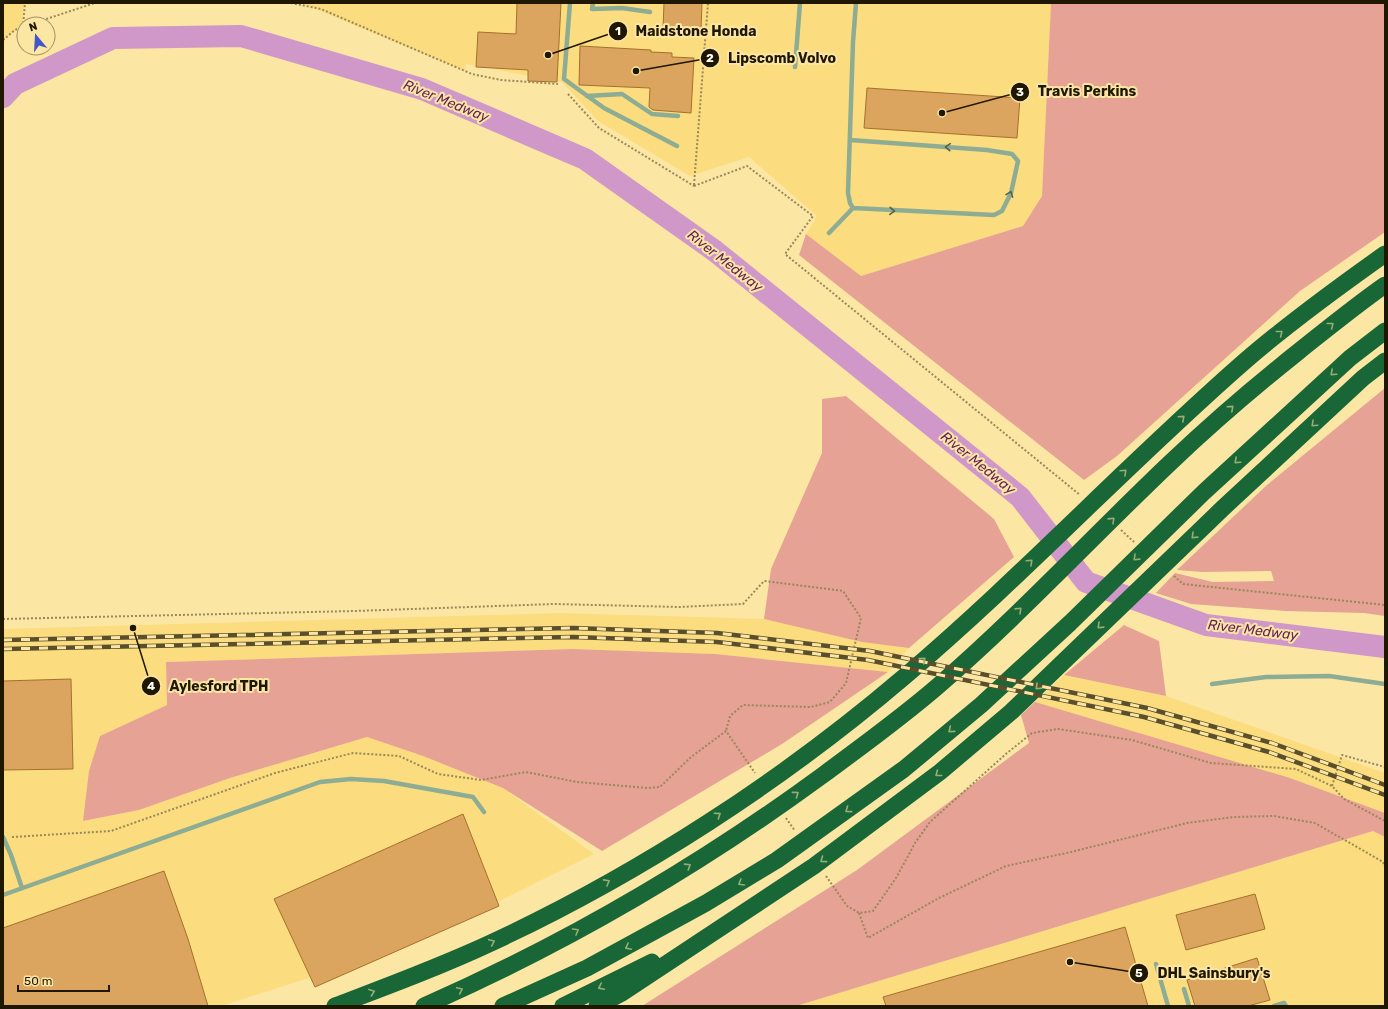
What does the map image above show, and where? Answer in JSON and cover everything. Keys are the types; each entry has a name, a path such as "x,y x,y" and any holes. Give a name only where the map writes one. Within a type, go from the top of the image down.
{"highway":[{"path":"335,1006 399,982 494,942 566,905 635,867 778,776 901,679 971,618 1153,445 1247,360 1294,322 1385,254"},
{"path":"424,1006 537,953 662,882 771,813 866,744 937,686 985,643 1171,462 1250,391 1358,303 1385,285"},
{"path":"503,1006 587,968 645,938 777,860 904,769 981,705 1035,656 1204,492 1350,358 1385,331"},
{"path":"597,1006 622,993 814,866 940,772 1011,712 1222,509 1363,378 1385,361"},
{"path":"563,1006 676,950 771,895"}],"lane":[{"path":"570,3 564,79 604,108 677,146"},
{"path":"593,3 592,9 622,8 650,12"},
{"path":"795,67 800,3"},
{"path":"853,208 850,203 848,193 852,42 856,3"},
{"path":"587,96 622,94 652,114 678,116"},
{"path":"829,233 853,208 986,215 998,214 1002,211 1011,193 1018,161 1012,154 986,150 850,140"},
{"path":"1212,684 1266,677 1330,676 1385,684"},
{"path":"3,895 320,782 351,779 384,781 473,797 484,812"},
{"path":"3,837 11,855 22,888"},
{"path":"1156,964 1168,1006"},
{"path":"1184,988 1189,1006"},
{"path":"1274,1006 1284,1003 1286,1006"}],"path":[{"path":"24,16 25,3"},
{"path":"55,16 95,3"},
{"path":"291,3 322,9 472,74 501,80 560,84"},
{"path":"694,186 708,3"},
{"path":"3,40 16,30"},
{"path":"565,90 599,128 694,186"},
{"path":"694,186 747,166 813,216 785,254 1085,500"},
{"path":"1120,529 1137,544"},
{"path":"1172,574 1183,584 1385,605"},
{"path":"3,619 355,611 554,604 679,607 727,605 743,604 764,581 843,591 861,618 846,683 830,702 811,707 743,706 730,716 726,731"},
{"path":"824,873 847,906 859,913 873,911 896,878 914,843 930,822 1007,753 1032,733 1058,729 1132,740 1211,763 1296,769 1332,786 1344,799 1385,821"},
{"path":"739,749 757,775"},
{"path":"1332,786 1342,755 1385,767"},
{"path":"784,815 797,834"},
{"path":"859,913 868,938 939,898 1006,866 1071,852 1187,823 1234,817 1274,816 1315,823 1383,862 1385,867"}],"shaded area":[{"path":"3,3 25,3 23,16 16,16 16,29 3,41"},
{"path":"301,3 1051,3 1042,196 1023,226 861,276 806,234 817,216 749,157 690,176 598,121 562,82 466,64 465,71"},
{"path":"1051,3 1385,3 1385,232 1300,291 1117,456 1084,480 799,255 806,234 861,276 1023,226 1042,196"},
{"path":"1385,388 1385,616 1364,613 1286,611 1191,604 1156,593 1175,573 1213,582 1274,581 1271,571 1202,572 1177,570 1267,485"},
{"path":"846,396 994,519 1014,557 909,648 862,642 764,619 771,569 822,453 822,399"},
{"path":"560,613 764,619 909,648 888,672 715,654 573,649 166,662 167,705 100,736 83,821 139,810 230,778 367,737 423,756 503,788 594,854 473,914 327,972 221,1006 3,1006 3,629"},
{"path":"1124,625 1159,641 1166,696 1064,675"},
{"path":"573,649 715,654 888,672 782,744 602,851 503,788 423,756 367,737 230,778 139,810 83,821 89,771 100,736 167,705 166,662"},
{"path":"1064,675 1166,696 1385,773 1385,813 1290,778 1021,715"},
{"path":"1035,702 1290,778 1385,813 1385,837 1373,831 796,1006 642,1006 857,870 1029,743 1021,715"},
{"path":"1373,831 1385,837 1385,1006 796,1006"}],"building":[{"path":"517,3 561,3 557,82 528,81 528,70 476,67 478,32 516,34"},
{"path":"664,3 702,3 701,30 663,29"},
{"path":"580,46 651,50 651,52 672,53 672,57 694,58 691,113 653,110 649,107 650,88 579,85"},
{"path":"867,88 1020,98 1017,138 864,128"},
{"path":"71,679 73,769 3,770 3,681"},
{"path":"463,814 499,906 315,987 274,899"},
{"path":"164,871 188,939 208,1006 3,1006 3,928"},
{"path":"1255,894 1265,929 1186,950 1176,915"},
{"path":"1125,927 1148,1006 886,1006 883,997"},
{"path":"1257,958 1270,1000 1248,1006 1195,1006 1187,980"}],"waterway":[{"name":"River Medway","path":"3,97 15,84 113,38 241,36 422,89 585,159 715,251 1020,497 1086,582 1206,625 1385,647"}],"railway":[{"path":"3,640 573,628 717,633 870,651 1147,708 1272,743 1385,785"},
{"path":"3,649 573,637 717,642 868,660 1144,717 1269,752 1385,795"}],"place":[{"name":"Maidstone Honda","path":"548,55"},
{"name":"Lipscomb Volvo","path":"636,71"},
{"name":"Travis Perkins","path":"942,113"},
{"name":"Aylesford TPH","path":"133,628"},
{"name":"DHL Sainsbury's","path":"1070,962"}]}
